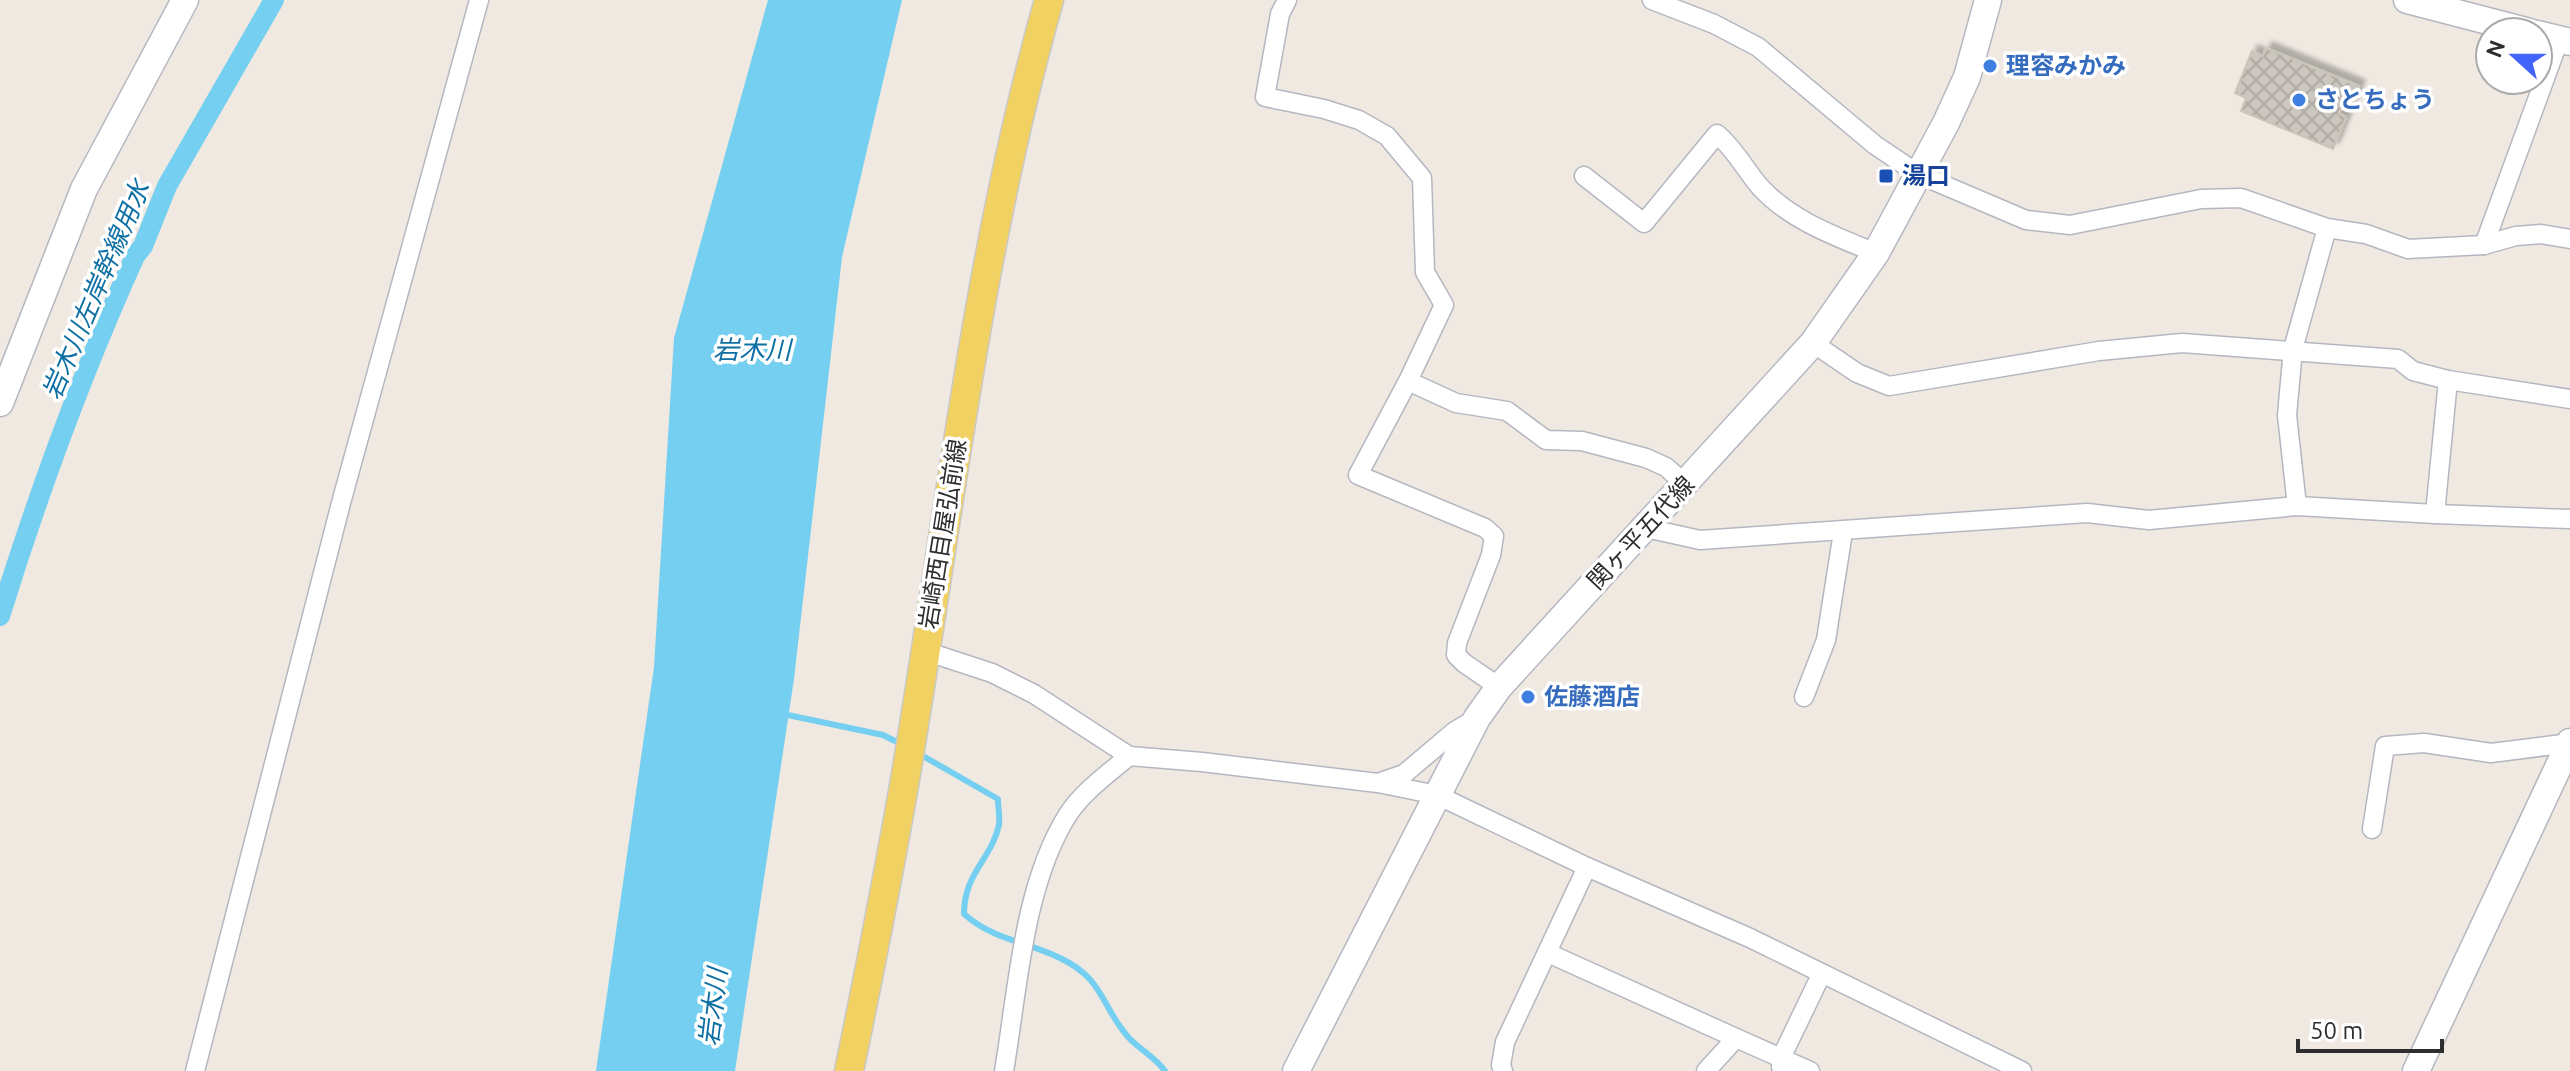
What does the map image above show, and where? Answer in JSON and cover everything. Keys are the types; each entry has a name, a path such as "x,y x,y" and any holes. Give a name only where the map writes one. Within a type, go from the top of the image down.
{"main road":[{"path":"0,403 84,189 185,0"},
{"name":"岩崎西目屋弘前線","path":"849,1071 905,779 953,463 982,304 1010,161 1049,0"},
{"name":"関ヶ平五代線","path":"1296,1071 1477,718 1499,687 1813,343 1876,253 1967,77 1988,0"},
{"path":"2407,0 2474,17"},
{"path":"2416,1071 2570,743"}],"street":[{"path":"195,1071 337,518 479,0"},
{"path":"1287,0 1280,14 1265,97 1359,120 1387,136 1422,178 1425,272 1444,305 1358,475 1485,528 1494,536 1491,555 1457,643 1456,655 1499,687"},
{"path":"1652,0 1714,24 1758,47 1875,145 1918,174 2026,220 2070,225 2201,199 2241,198 2327,228 2366,234 2408,249 2484,245 2516,236 2541,234 2570,239"},
{"path":"2484,245 2556,39"},
{"path":"1584,176 1644,223 1717,134 1727,142 1761,188 1786,211 1833,236 1876,253"},
{"path":"2297,506 2287,415 2293,349 2327,228"},
{"path":"1813,343 1857,373 1889,386 2099,351 2182,343 2398,359 2413,371 2448,380 2570,399"},
{"path":"2435,514 2448,380"},
{"path":"1408,381 1456,403 1507,411 1546,440 1582,441 1646,458 1666,467 1685,484"},
{"path":"1646,528 1700,540 2087,513 2149,520 2297,506 2570,519"},
{"path":"1804,697 1826,640 1843,532"},
{"path":"925,651 992,673 1034,694 1129,756 1378,783 1437,795 1587,867 1750,938 2022,1071"},
{"path":"1378,783 1404,774 1455,731 1477,718"},
{"path":"2372,829 2385,746 2424,743 2491,753 2570,743"},
{"path":"1004,1071 1027,934 1051,846 1069,813 1101,779 1129,756"},
{"path":"1503,1071 1501,1065 1505,1042 1587,867"},
{"path":"1548,953 1736,1038 1781,1064 1810,1071"},
{"path":"1781,1064 1821,975"},
{"path":"1706,1071 1736,1038"}],"water":[{"name":"岩木川","path":"768,0 902,0 842,257 794,679 735,1071 596,1071 654,667 674,338"}],"building":[{"name":"さとちょう","path":"2266,48 2359,86 2351,106 2343,103 2339,114 2346,117 2333,149 2241,111 2246,98 2235,93 2252,51 2263,56"}],"waterway":[{"name":"岩木川左岸幹線用水","path":"0,616 62,434 135,256 143,246 167,186 274,0"},
{"path":"783,714 883,735 903,745"},
{"path":"916,752 998,799 999,825 968,888 964,914 987,930 1047,952 1074,966 1100,993 1128,1037 1165,1071"}],"place":[{"name":"理容みかみ","path":"1990,66"},
{"name":"さとちょう","path":"2299,100"},
{"name":"湯口","path":"1886,176"},
{"name":"佐藤酒店","path":"1528,697"}]}
